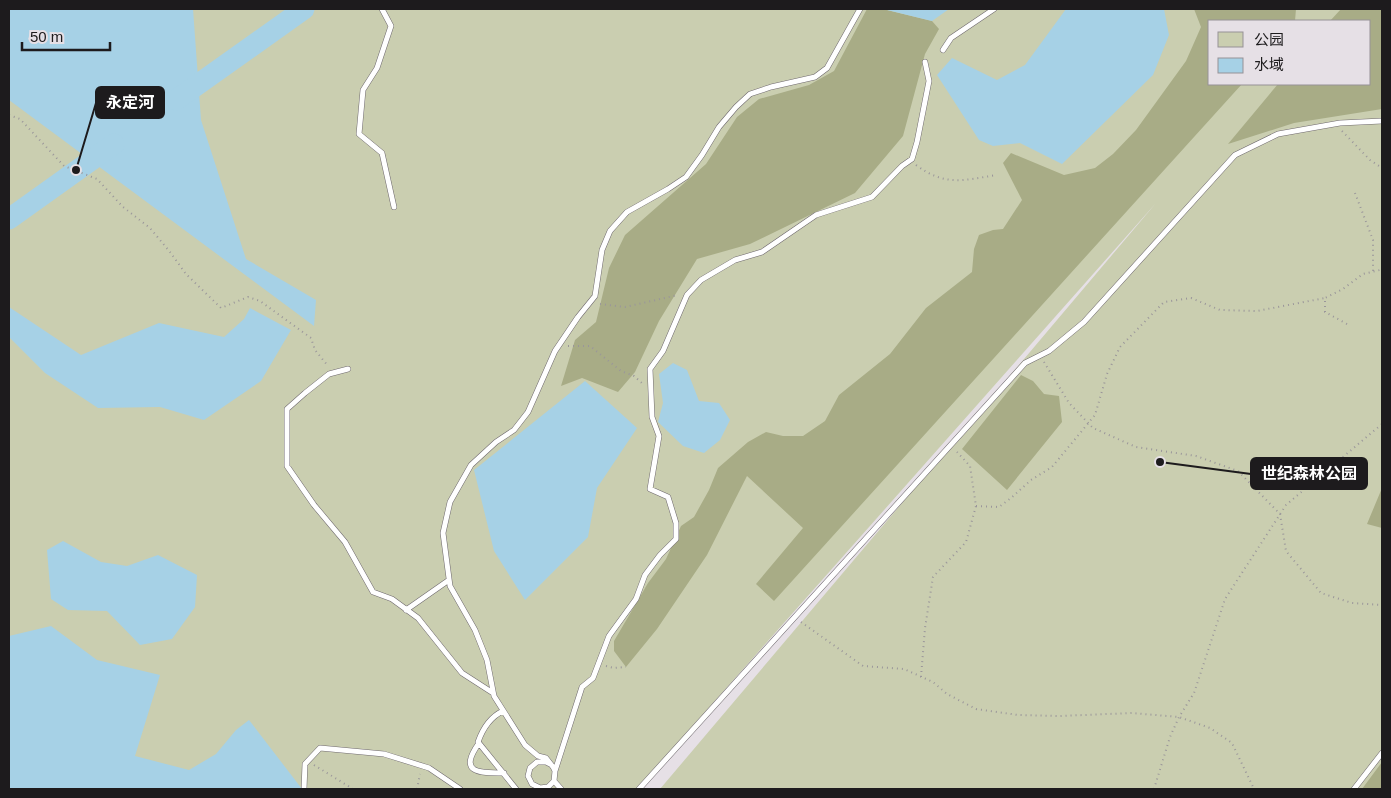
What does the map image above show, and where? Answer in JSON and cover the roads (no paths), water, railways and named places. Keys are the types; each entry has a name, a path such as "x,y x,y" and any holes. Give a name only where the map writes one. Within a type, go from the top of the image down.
{"lane":[{"path":"382,9 391,26 377,68 363,90 359,134 382,153 394,207"},
{"path":"555,771 546,758 538,756 525,745 503,711 493,693 487,660 474,630 450,586 443,533 450,502 471,465 496,442 514,430 528,412 558,346 578,316 595,296 602,250 610,231 627,212 668,189 686,176 719,128 750,94 815,77 827,68 860,9"},
{"path":"943,50 951,38 994,9"},
{"path":"560,789 554,781 555,771 582,688 592,678 608,636 636,599 646,575 660,555 676,539 676,523 668,497 650,489 659,436 652,417 650,369 663,350 687,295 701,280 736,260 762,252 816,215 872,197 910,160 917,142 929,81 925,62"},
{"path":"639,789 1025,363 1049,351 1084,322 1235,154 1278,134 1336,124 1382,121"},
{"path":"348,369 329,374 288,409 286,466 314,505 345,542 373,592 392,599 418,618 462,673 493,693"},
{"path":"406,610 449,580"},
{"path":"503,711 495,715 483,730 469,761 471,767 478,772 504,773"},
{"path":"479,742 516,789"},
{"path":"304,789 305,764 320,748 384,754 429,768 460,789"},
{"path":"1354,789 1382,753"},
{"path":"550,764 537,762 530,768 528,776 530,781 541,789 554,781"}],"water":[{"path":"9,9 193,9 201,120 246,259 316,300 314,326 9,100"},
{"path":"883,9 949,9 932,21"},
{"path":"1066,9 1164,9 1169,35 1153,75 1062,164 1020,143 993,146 979,140 937,75 952,58 997,80 1025,65"},
{"path":"9,307 81,355 159,323 224,337 244,319 250,308 291,330 261,381 204,420 160,407 98,408 45,373 9,337"},
{"path":"673,363 687,370 699,401 719,403 730,420 720,440 704,453 683,446 658,422 663,403 659,374"},
{"path":"585,381 637,428 597,488 588,537 525,600 494,551 474,470"},
{"path":"63,541 101,562 127,566 158,555 197,575 195,607 172,639 140,645 107,611 68,610 51,599 47,550"},
{"path":"51,626 97,660 160,675 135,756 189,770 216,754 236,730 249,720 302,789 9,789 9,636"}],"waterway":[{"path":"176,100 304,9"},
{"path":"9,219 114,144"}],"place":[{"name":"永定河","path":"76,170"},
{"name":"世纪森林公园","path":"1160,462"}]}
